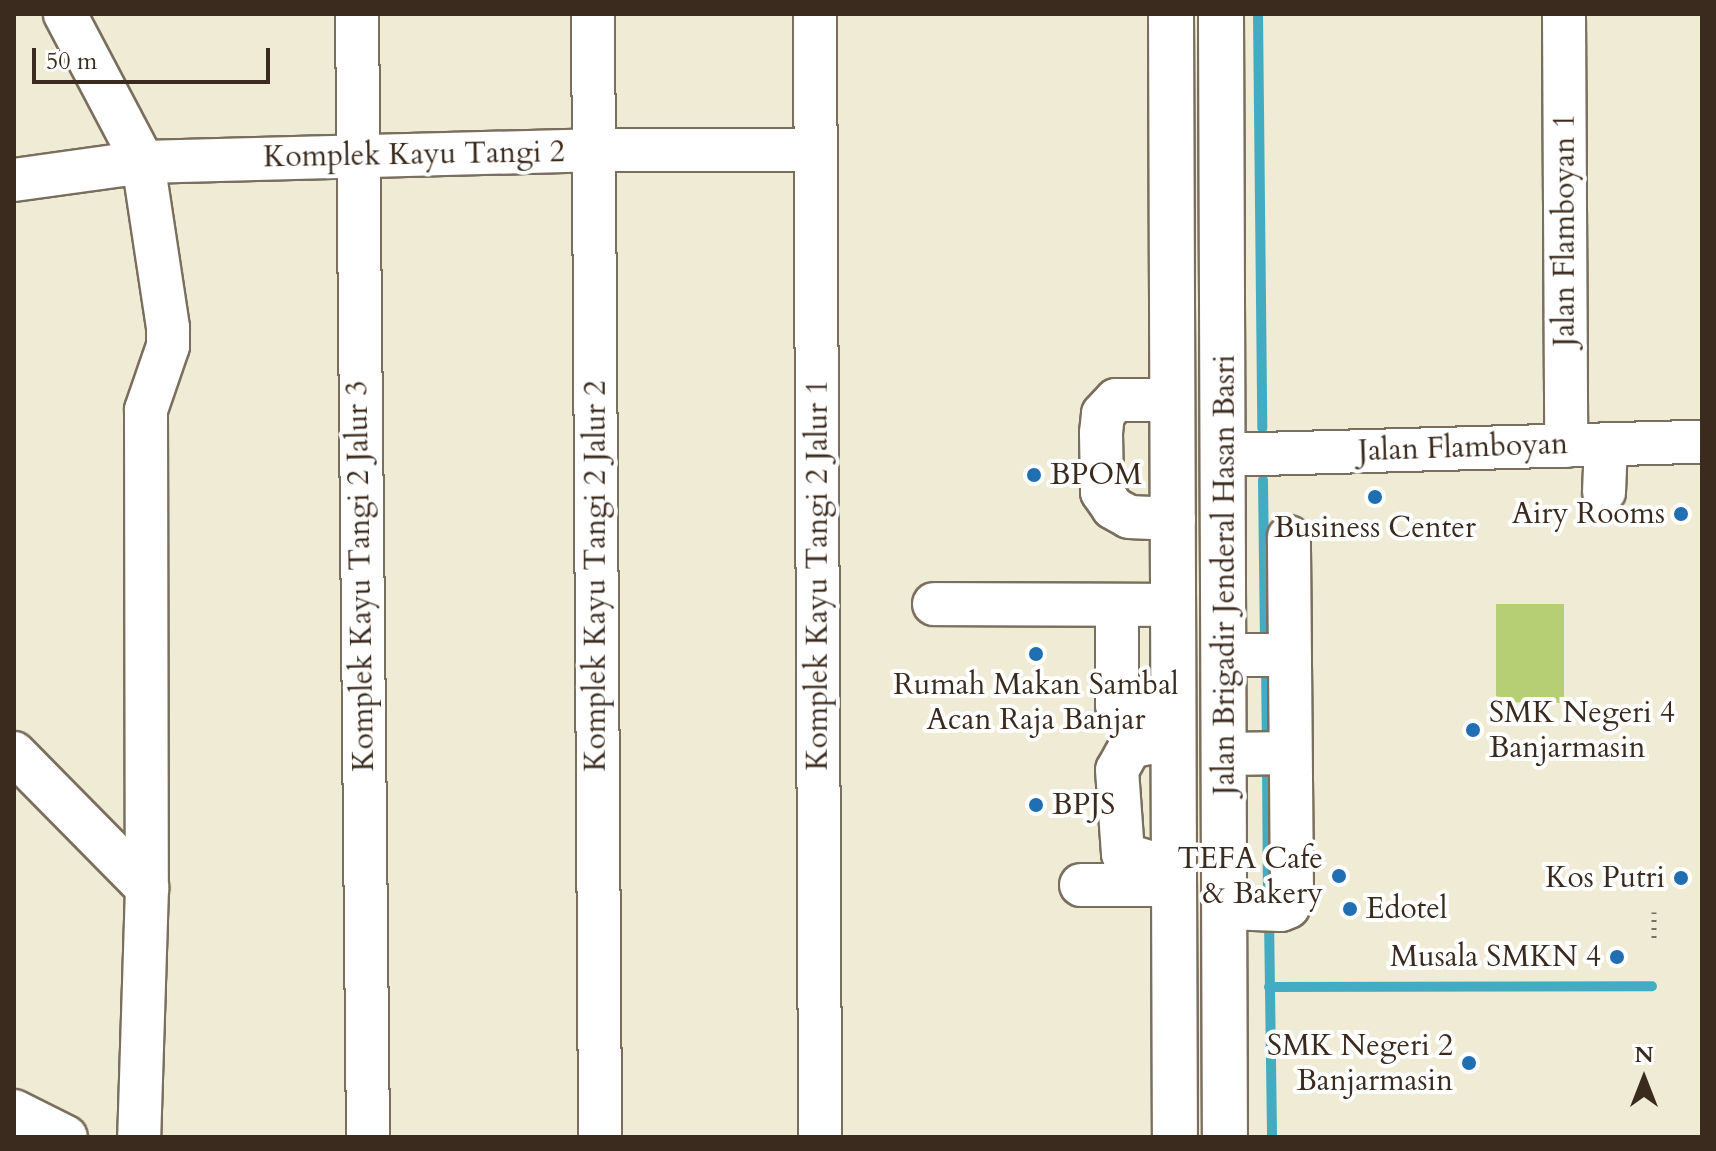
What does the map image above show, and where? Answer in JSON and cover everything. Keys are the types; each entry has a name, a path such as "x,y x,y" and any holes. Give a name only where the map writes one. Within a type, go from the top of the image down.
{"highway":[{"name":"Jalan Brigadir Jenderal Hasan Basri","path":"1171,14 1175,1137"},
{"name":"Jalan Brigadir Jenderal Hasan Basri","path":"1221,14 1225,455 1262,655 1264,753 1254,909 1225,1137"},
{"path":"1172,197 1223,196"},
{"path":"1172,251 1223,251"}],"street":[{"path":"65,14 143,162 168,328 168,346 146,410 147,888 139,1137"},
{"name":"Komplek Kayu Tangi 2 Jalur 3","path":"357,14 368,1137"},
{"name":"Komplek Kayu Tangi 2 Jalur 2","path":"593,14 600,1137"},
{"name":"Komplek Kayu Tangi 2 Jalur 1","path":"815,14 820,1137"},
{"name":"Jalan Flamboyan 1","path":"1564,14 1586,445 1604,492"},
{"name":"Komplek Kayu Tangi 2","path":"14,180 143,162 594,150 816,150"},
{"path":"1173,400 1116,400 1103,414 1101,433 1102,492 1113,508 1129,517 1174,519"},
{"name":"Jalan Flamboyan","path":"1225,455 1702,442"},
{"path":"1254,909 1288,907 1292,892 1264,753 1262,655 1289,537"},
{"path":"934,604 1174,605"},
{"path":"1117,605 1115,701 1122,707 1174,722"},
{"path":"14,753 147,888"},
{"path":"1081,885 1175,877"},
{"path":"14,1111 66,1137"}],"path":[{"path":"1654,912 1654,943"}],"green space":[{"path":"1496,604 1564,604 1564,703 1496,702"}],"waterway":[{"path":"1258,14 1262,428"},
{"path":"1263,480 1265,646"},
{"path":"1266,666 1267,746"},
{"path":"1267,762 1268,902"},
{"path":"1269,918 1272,1137"},
{"path":"1269,987 1652,986"}],"place":[{"name":"BPOM","path":"1034,475"},
{"name":"Business Center","path":"1375,497"},
{"name":"Airy Rooms","path":"1681,514"},
{"name":"Rumah Makan Sambal Acan Raja Banjar","path":"1036,654"},
{"name":"SMK Negeri 4 Banjarmasin","path":"1473,730"},
{"name":"BPJS","path":"1036,805"},
{"name":"TEFA Cafe & Bakery","path":"1339,876"},
{"name":"Kos Putri","path":"1681,878"},
{"name":"Edotel","path":"1350,909"},
{"name":"Musala SMKN 4","path":"1617,957"},
{"name":"SMK Negeri 2 Banjarmasin","path":"1469,1063"}]}
